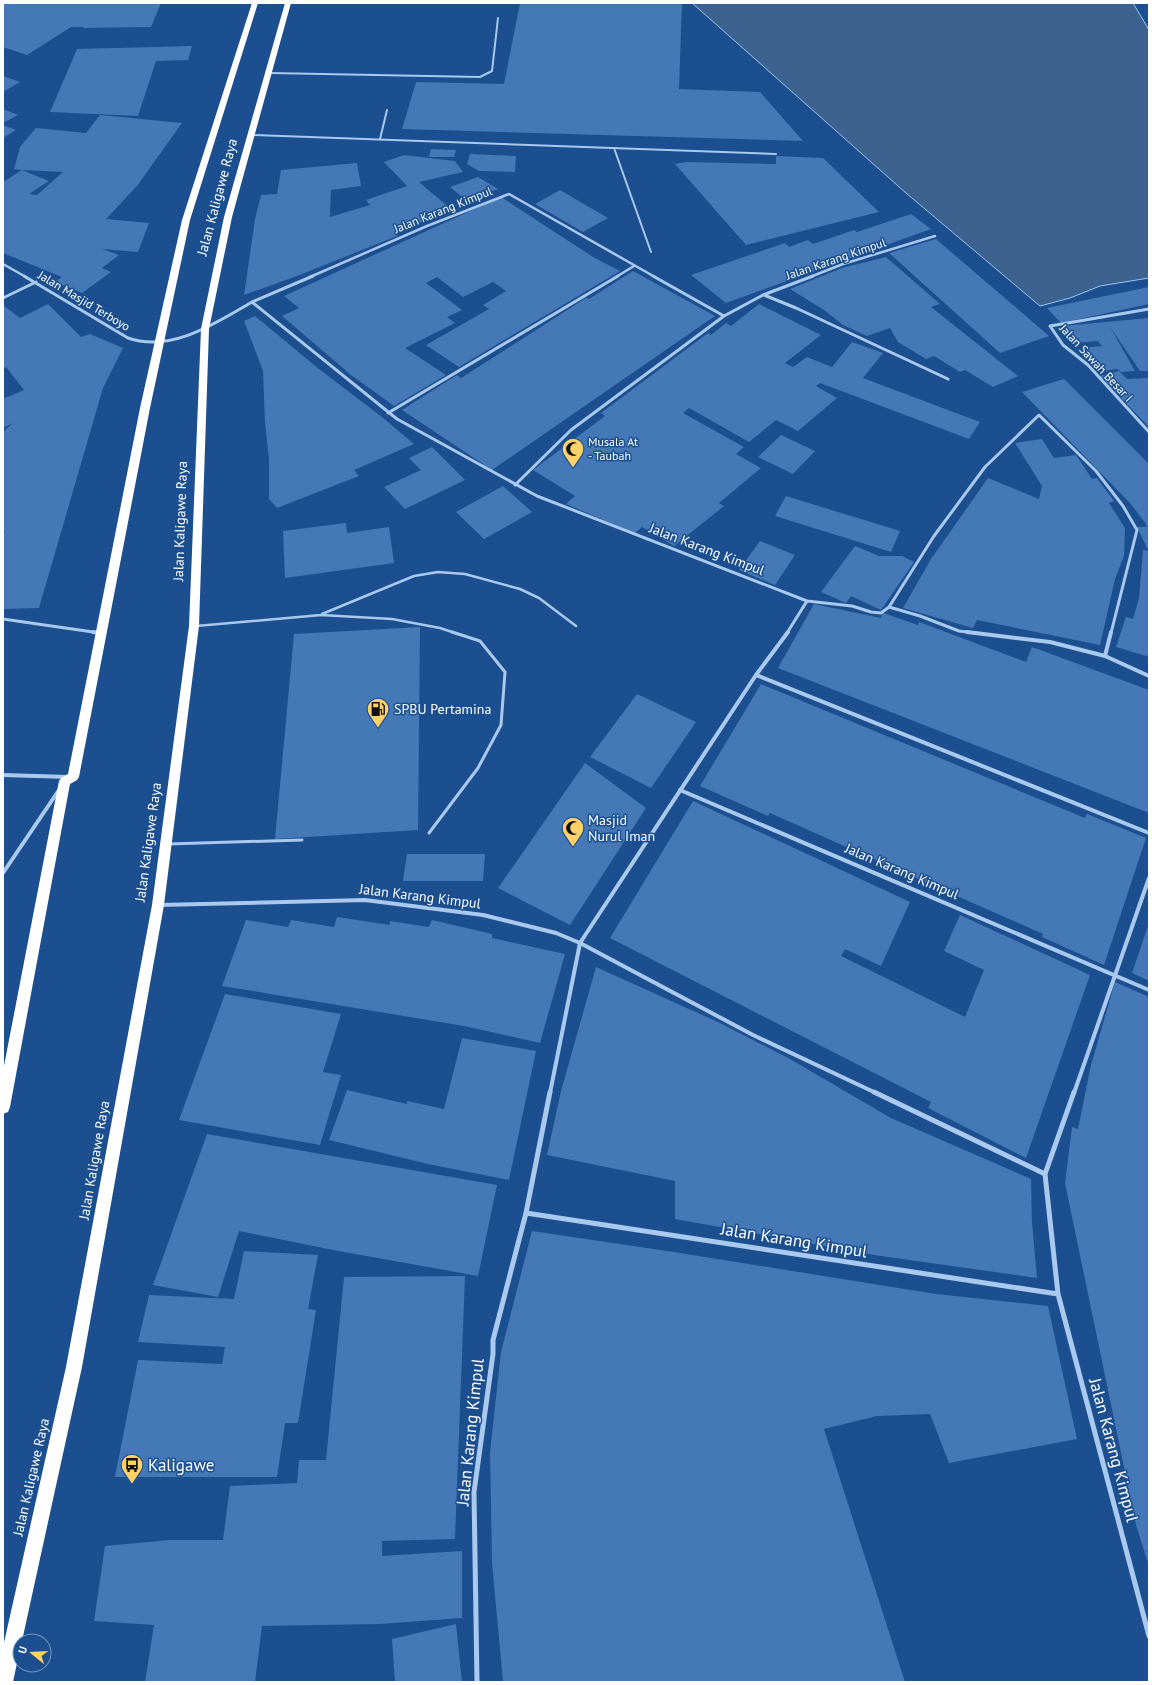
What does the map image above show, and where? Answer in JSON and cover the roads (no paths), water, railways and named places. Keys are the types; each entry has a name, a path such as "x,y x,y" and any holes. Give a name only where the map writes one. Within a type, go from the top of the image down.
{"highway":[{"name":"Jalan Kaligawe Raya","path":"3,1107 69,779 101,633 145,408 186,220 255,3"},
{"name":"Jalan Kaligawe Raya","path":"4,1682 74,1367 158,906 194,626 205,329 228,217 270,73 288,3"}],"street":[{"name":"Jalan Karang Kimpul","path":"160,343 205,329 252,302 428,226 509,194 724,316"},
{"name":"Jalan Karang Kimpul","path":"515,485 571,430 724,316 763,295 843,264 935,236"},
{"name":"Jalan Masjid Terboyo","path":"3,264 36,282 128,338 139,342 160,343"},
{"path":"388,413 634,266"},
{"path":"3,298 36,282"},
{"path":"763,295 796,308 948,379"},
{"name":"Jalan Karang Kimpul","path":"252,302 388,413 515,485 537,496 807,601 797,619 756,674 580,942 526,1213 493,1340 493,1354 474,1492 477,1682"},
{"name":"Jalan Sawah Besar I","path":"1149,309 1050,326 1063,345 1088,365 1149,432"},
{"path":"807,601 852,606 871,612 880,613 889,607 934,536 985,467 1039,415 1096,471 1123,506 1137,530 1105,656"},
{"path":"889,607 920,616 959,631 1050,642 1105,656 1149,676"},
{"path":"3,620 101,633"},
{"path":"756,674 1149,833"},
{"path":"3,775 69,779"},
{"path":"3,873 69,779"},
{"name":"Jalan Karang Kimpul","path":"680,790 1115,974"},
{"name":"Jalan Karang Kimpul","path":"1149,878 1045,1174 1058,1294 1149,1636"},
{"name":"Jalan Karang Kimpul","path":"158,906 365,900 483,915 556,933 580,942 753,1035 1045,1174"},
{"path":"1115,974 1149,990"},
{"name":"Jalan Karang Kimpul","path":"526,1213 1058,1294"}],"lane":[{"path":"270,73 480,77 492,71 498,18"},
{"path":"380,140 387,110"},
{"path":"252,135 776,154"},
{"path":"614,148 650,252"},
{"path":"320,615 414,576 438,572 465,574 520,589 539,598 576,626"},
{"path":"194,626 320,615 392,619 440,628 480,641 505,672 501,725 478,768 429,833"},
{"path":"167,844 302,840"}],"water":[{"path":"692,3 1133,3 1149,30 1149,278 1100,286 1070,298 1040,306 906,193"}],"place":[{"name":"Musala At - Taubah","path":"573,468"},
{"name":"SPBU Pertamina","path":"378,728"},
{"name":"Masjid Nurul Iman","path":"573,848"},
{"name":"Kaligawe","path":"132,1484"}]}
